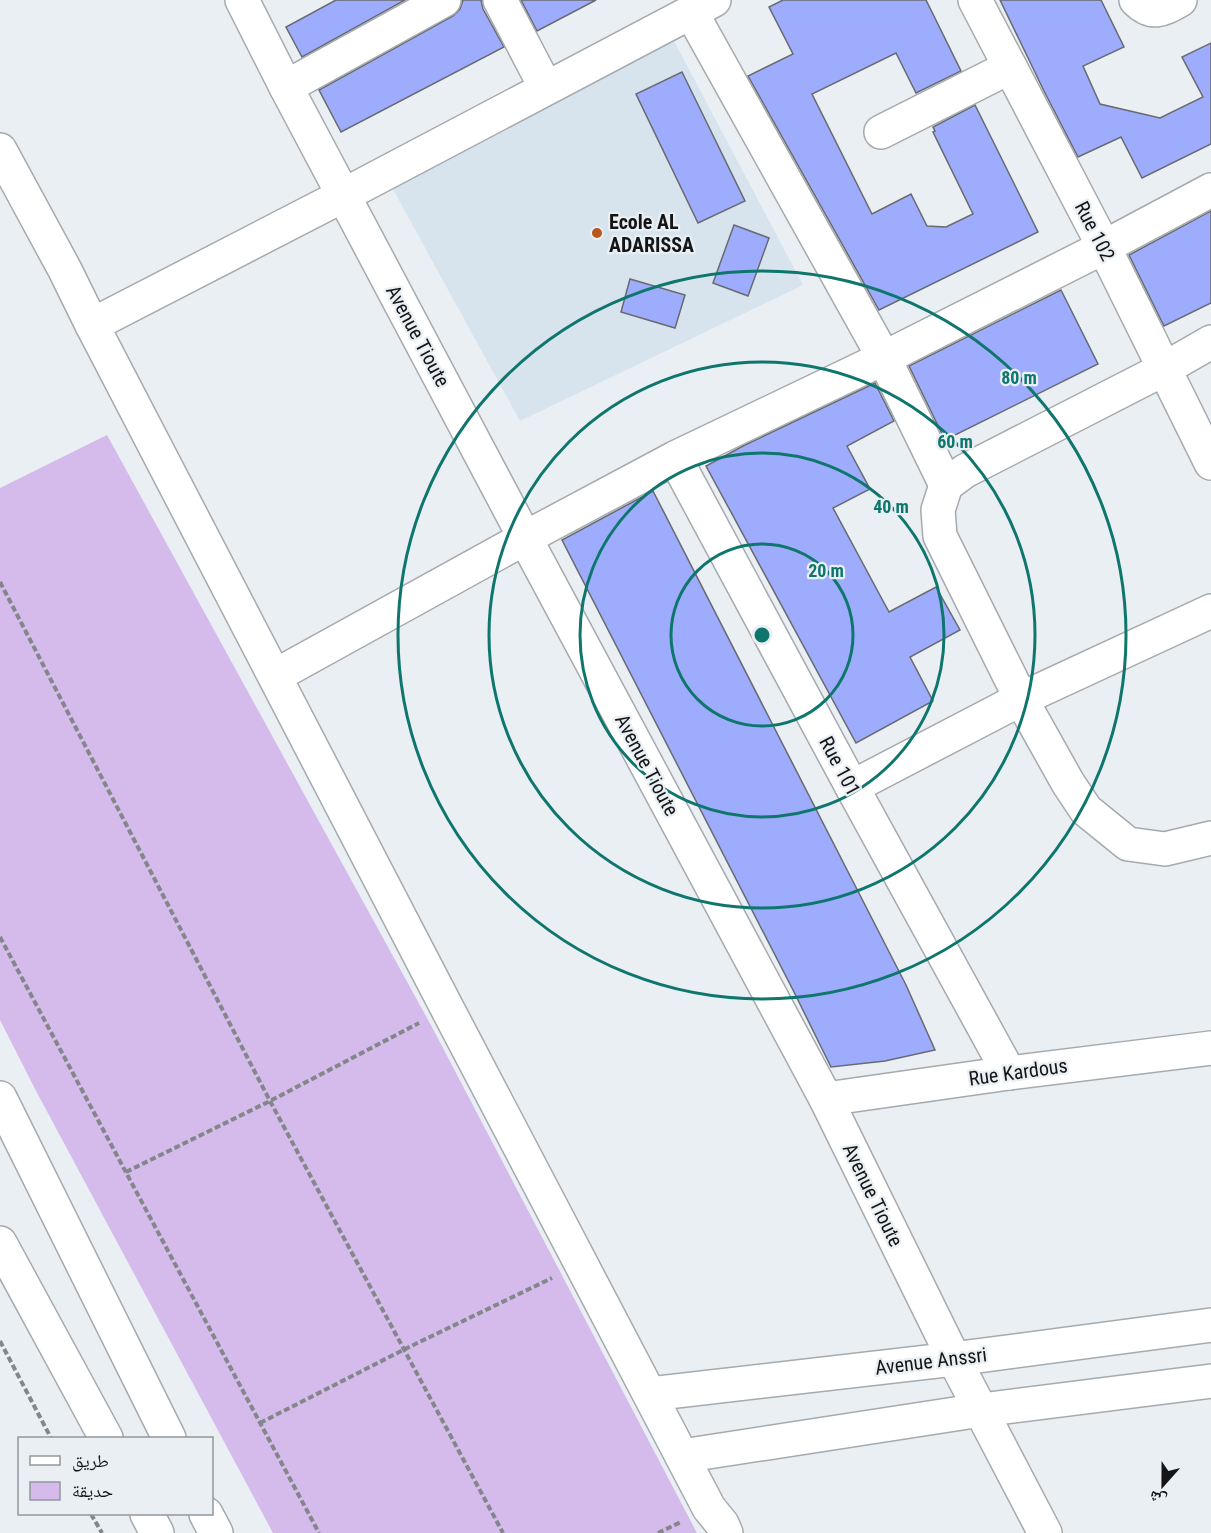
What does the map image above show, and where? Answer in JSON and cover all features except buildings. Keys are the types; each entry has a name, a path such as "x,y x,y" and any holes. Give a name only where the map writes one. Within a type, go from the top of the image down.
{"main road":[{"name":"Avenue Tioute","path":"242,0 525,538 826,1099 954,1359 1045,1533"},
{"path":"286,87 444,0"},
{"path":"500,0 546,88"},
{"name":"Rue 102","path":"975,0 1104,247 1211,463"},
{"path":"1136,0 1144,8 1156,10 1180,0"},
{"path":"92,325 703,6 885,358 945,485"},
{"path":"880,132 1010,67"},
{"path":"0,150 65,270 682,1456 726,1533"},
{"path":"275,676 675,458 885,358 1211,190"},
{"path":"1211,342 1164,369 965,471 945,485 938,510 940,536 1021,699 1068,783 1086,810 1128,844 1165,849 1211,838"},
{"name":"Rue 101","path":"675,458 852,788 1009,1073"},
{"path":"852,788 1021,699 1211,611"},
{"name":"Rue Kardous","path":"826,1099 1211,1048"},
{"path":"0,1098 169,1437"},
{"path":"0,1243 105,1437"},
{"name":"Avenue Anssri","path":"650,1394 954,1359 1211,1325"},
{"path":"682,1456 981,1410 1211,1381"},
{"path":"148,1515 157,1533"},
{"path":"207,1515 216,1533"}],"path":[{"path":"0,582 270,1101 503,1533"},
{"path":"0,937 319,1533"},
{"path":"126,1172 270,1101 447,1008"},
{"path":"260,1423 582,1263"},
{"path":"0,1341 50,1437"},
{"path":"92,1515 102,1533"}],"shaded area":[{"name":"Ecole AL ADARISSA","path":"674,41 803,285 520,421 389,182"}],"green space":[{"path":"107,435 433,1029 697,1533 273,1533 0,1020 0,488"}],"place":[{"name":"Ecole AL ADARISSA","path":"597,233"}]}
